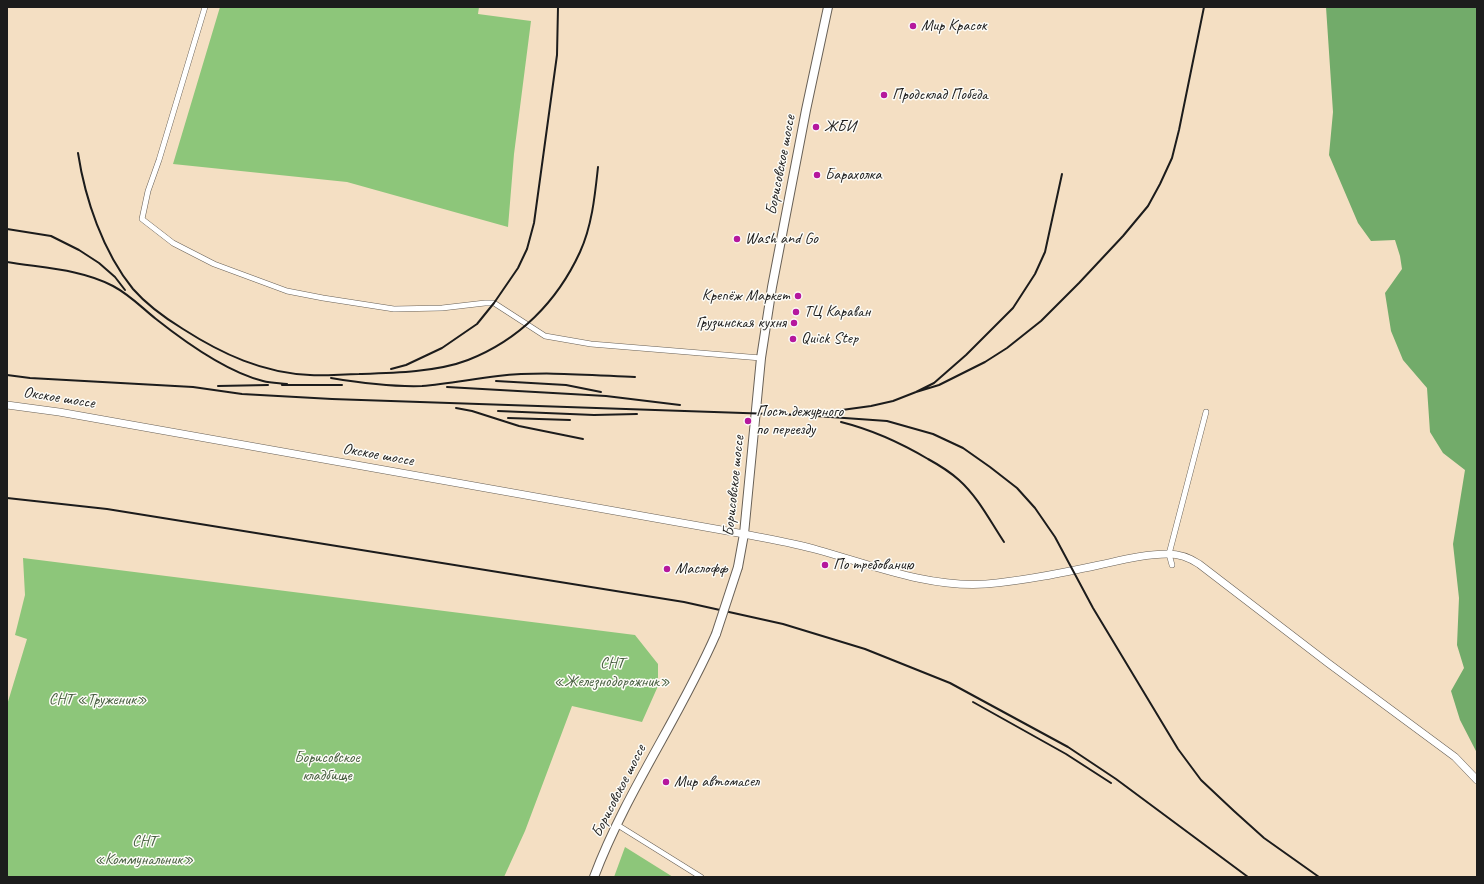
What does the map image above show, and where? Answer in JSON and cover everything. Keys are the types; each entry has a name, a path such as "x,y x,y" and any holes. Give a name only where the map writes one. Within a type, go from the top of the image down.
{"main road":[{"name":"Борисовское шоссе","path":"594,877 616,824 699,672 716,634 738,567 744,534 761,358 773,282 806,110 828,7"}],"street":[{"path":"205,7 159,160 148,191 142,219 173,243 214,264 287,291 394,309 442,308 494,303 545,336 590,344 761,358"},
{"name":"Окское шоссе","path":"7,405 59,412 744,534 816,549 908,575 938,581 963,584 985,584 1032,579 1140,557 1169,554 1190,558 1326,662 1455,757 1477,780"},
{"path":"1172,565 1169,554 1206,412"},
{"path":"616,824 701,877"}],"green space":[{"path":"220,7 479,7 478,14 531,21 514,154 508,227 347,182 173,164"},
{"path":"1326,7 1477,7 1477,753 1460,720 1451,691 1464,668 1457,645 1459,598 1453,544 1465,470 1443,453 1430,432 1427,388 1403,360 1391,331 1385,293 1402,269 1395,240 1371,241 1358,223 1329,155 1333,112"},
{"path":"23,558 635,635 658,664 658,686 642,722 572,706 525,831 504,877 7,877 7,705 27,639 15,635 25,595"},
{"path":"625,847 673,877 614,877"}],"railway":[{"path":"391,369 406,365 442,348 477,324 494,303 518,268 527,249 534,223 557,55 558,7"},
{"path":"916,392 939,385 985,362 1007,348 1041,321 1123,236 1148,206 1172,158 1204,7"},
{"path":"78,153 85,188 104,242 122,274 133,289 144,300 156,311 176,325 228,354 244,361 276,370 316,375 372,374 443,367 468,360 487,352 504,342 520,330 548,303 571,270 584,242 590,221 598,167"},
{"path":"820,413 871,406 893,401 916,392 934,383 966,355 1013,308 1035,274 1045,252 1062,174"},
{"path":"7,229 51,236 79,250 99,263 115,277 125,290"},
{"path":"7,262 61,270 101,280 125,293 180,337 235,371 263,381 287,384"},
{"path":"331,378 376,384 422,386 498,376 532,374 635,377"},
{"path":"7,375 30,378 193,387 242,394 332,399 802,415 887,421 933,434 963,448 990,467 1017,488 1035,508 1055,537 1093,608 1178,749 1201,780 1264,838 1319,877"},
{"path":"496,381 566,385 601,392"},
{"path":"218,386 268,385"},
{"path":"282,385 342,385"},
{"path":"447,387 606,396 680,405"},
{"path":"456,408 472,411 519,426 583,439"},
{"path":"498,411 594,415 637,414"},
{"path":"508,418 570,420"},
{"path":"841,422 897,442 952,474 972,494 1004,542"},
{"path":"7,498 107,509 684,602 783,624 865,649 950,683 1068,747 1116,779 1248,877"},
{"path":"973,702 1066,754 1111,783"}],"place":[{"name":"Мир Красок","path":"913,26"},
{"name":"Продсклад Победа","path":"884,95"},
{"name":"ЖБИ","path":"816,127"},
{"name":"Барахолка","path":"817,175"},
{"name":"Wash and Go","path":"737,239"},
{"name":"Крепёж Маркет","path":"798,296"},
{"name":"ТЦ Караван","path":"796,312"},
{"name":"Грузинская кухня","path":"794,323"},
{"name":"Quick Step","path":"793,339"},
{"name":"Пост дежурного по переезду","path":"748,421"},
{"name":"По требованию","path":"825,565"},
{"name":"Маслофф","path":"667,569"},
{"name":"Мир автомасел","path":"666,782"}],"park label":[{"name":"СНТ «Железнодорожник»","path":"612,673"},
{"name":"СНТ «Труженик»","path":"98,700"},
{"name":"Борисовское кладбище","path":"327,767"},
{"name":"СНТ «Коммунальник»","path":"144,851"}]}
